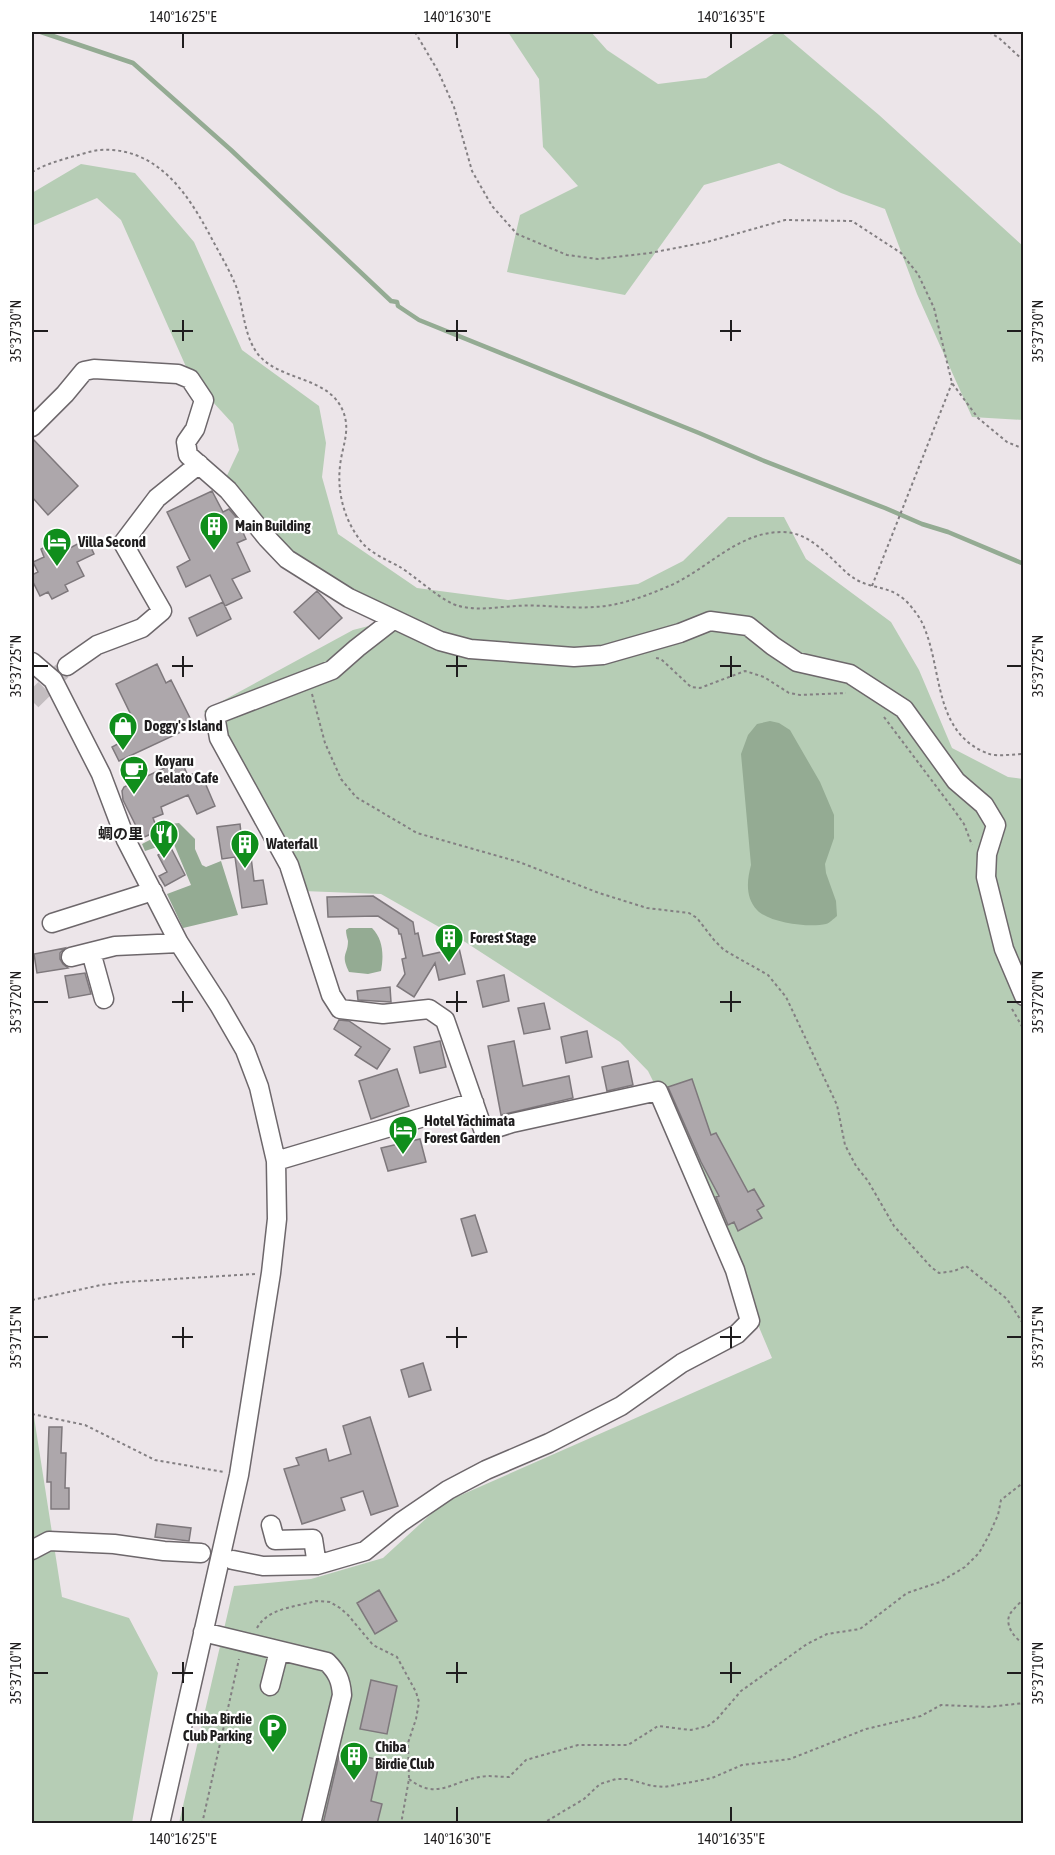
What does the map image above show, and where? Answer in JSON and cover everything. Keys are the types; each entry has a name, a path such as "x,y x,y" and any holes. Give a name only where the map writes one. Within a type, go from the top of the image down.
{"street":[{"path":"32,427 84,371 94,369 178,374 190,379 204,400 195,429 186,442 188,455 228,490 287,559 321,582 393,620 440,641 470,649 574,657 603,655 680,633 710,621 748,626 797,662 850,674 904,709 956,781 984,805 996,825 987,854 986,877 1017,1001"},
{"path":"67,666 97,645 142,628 162,611 123,543 157,498 200,465"},
{"path":"233,1560 263,1566 317,1564 365,1551 401,1522 448,1490 486,1470 549,1443 621,1406 682,1363 737,1334 750,1322 735,1270 658,1091 512,1123 484,1132 445,1020 429,1009 383,1014 340,1009 331,995 289,865 219,738 215,715 332,670 393,620"},
{"path":"32,662 53,680 66,703 101,774 126,840 179,943 245,1050 259,1087 276,1161 277,1219 271,1273 239,1475 160,1824"},
{"path":"52,923 153,891"},
{"path":"71,957 116,946 179,943"},
{"path":"91,952 104,999"},
{"path":"276,1161 474,1102"},
{"path":"271,1525 275,1540 313,1539 317,1564"},
{"path":"32,1550 49,1541 114,1544 164,1551 201,1553"},
{"path":"203,1632 327,1662 335,1670 341,1681 342,1695 311,1824"},
{"path":"270,1686 279,1651"}],"path":[{"path":"415,32 438,71 454,107 472,171 492,206 517,234 567,255 598,259 650,253 707,242 785,219 852,221 901,253 918,274 934,308 952,383 978,418 1007,442 1023,449"},
{"path":"989,32 999,38 1023,61"},
{"path":"32,172 44,165 98,150 130,154 152,163 172,177 197,210 236,287 247,332 257,353 272,367 317,385 339,401 348,433 340,467 345,517 362,544 455,606 483,609 519,606 597,607 633,600 672,585 728,548 756,537 784,532 798,535 820,546 860,582 896,592 911,606 924,625 941,696 954,726 969,744 992,756 1023,754"},
{"path":"872,586 952,383"},
{"path":"651,656 660,659 691,687 700,688 745,671 765,677 789,693 800,695 848,693"},
{"path":"308,679 325,743 341,779 356,797 417,833 519,862 599,893 646,908 689,913 697,918 724,950 768,975 786,997 837,1106 845,1145 894,1226 939,1273 954,1271 966,1266 1007,1299 1023,1325"},
{"path":"879,711 954,810 963,824 974,851"},
{"path":"1017,1001 1023,1030"},
{"path":"32,1300 125,1282 271,1273"},
{"path":"32,1414 85,1425 155,1460 239,1475"},
{"path":"409,1779 420,1787 442,1789 480,1777 509,1777 526,1760 554,1754 578,1745 628,1744 658,1726 691,1730 708,1726 741,1691 807,1644 827,1634 860,1629 907,1593 940,1582 965,1567 979,1553 988,1537 998,1515 1001,1500 1023,1482"},
{"path":"1023,1598 1009,1615 1009,1625 1016,1639 1023,1644"},
{"path":"202,1824 240,1657 250,1644 261,1620 268,1614 323,1601 330,1602 348,1615 372,1645 397,1657 416,1692 419,1702 417,1719 408,1743 409,1779 401,1824"},
{"path":"542,1824 584,1799 600,1784 616,1779 628,1779 664,1787 697,1782 742,1765 790,1759 866,1729 921,1716 941,1705 988,1707 1023,1702"}],"shaded area":[{"path":"508,32 591,32 607,50 658,84 706,78 777,32 781,32 879,115 1023,246 1023,420 972,417 917,294 885,209 841,193 779,163 704,185 625,295 507,272 520,215 578,186 543,147 539,79"},
{"name":"Chiba Birdie Club","path":"81,164 135,173 194,242 242,350 319,406 326,443 322,477 338,534 417,588 508,600 638,584 683,561 728,517 784,517 806,559 891,622 919,670 952,748 1008,777 1023,779 1023,1823 179,1823 234,1586 311,1579 383,1558 443,1503 772,1358 668,1111 648,1071 620,1042 462,940 381,894 303,891 204,711 353,630 392,620 278,553 223,484 239,450 233,424 191,378 121,220 97,198 32,226 32,193"},
{"path":"770,721 779,723 790,730 820,782 834,815 834,838 825,864 836,901 837,916 826,924 800,925 780,921 757,910 750,900 748,882 751,865 741,754 748,735 757,724"},
{"path":"179,823 195,839 195,849 202,865 206,867 221,861 238,915 183,928 167,894 191,885 173,842 145,851 142,844 165,832 170,824"},
{"path":"372,928 376,932 382,948 381,971 368,974 349,972 345,958 348,946 346,930"},
{"path":"32,1404 62,1597 129,1618 158,1673 132,1823 32,1823"}],"building":[{"path":"32,438 78,486 48,515 32,497"},
{"name":"Main Building","path":"212,491 223,512 229,509 236,517 246,539 237,543 250,571 232,579 242,598 225,606 210,575 186,587 177,567 190,560 167,512"},
{"name":"Villa Second","path":"64,537 70,548 87,539 94,554 77,562 84,576 65,585 68,591 52,599 48,592 40,596 32,580 32,575 38,572 33,562 44,557 41,549"},
{"path":"317,591 342,618 319,639 294,612"},
{"path":"223,602 231,619 197,636 189,618"},
{"path":"157,664 166,683 171,680 194,726 119,761 112,747 125,740 116,722 131,715 116,684"},
{"path":"181,760 188,776 200,771 215,806 197,814 188,795 161,807 163,814 153,818 158,831 142,838 123,800 124,787"},
{"name":"Waterfall","path":"240,824 242,842 249,841 254,881 263,880 267,904 242,908 235,857 222,859 217,827"},
{"path":"171,848 185,875 165,886 159,876 167,872 158,855"},
{"path":"373,896 413,922 423,956 459,948 465,974 439,980 435,963 414,997 397,986 405,974 402,959 406,958 398,929 378,916 328,917 327,897"},
{"path":"65,948 60,953 60,959 68,968 37,973 34,954"},
{"path":"85,973 91,994 69,998 65,976"},
{"name":"Forest Stage","path":"504,975 509,1001 483,1007 477,981"},
{"path":"390,987 391,1002 358,1000 357,991"},
{"path":"544,1003 550,1029 524,1034 518,1008"},
{"path":"339,1020 349,1021 390,1049 377,1069 355,1055 361,1047 334,1029"},
{"path":"587,1031 592,1057 566,1063 561,1037"},
{"path":"440,1041 446,1067 420,1073 414,1047"},
{"path":"514,1041 523,1086 569,1076 573,1098 501,1115 488,1046"},
{"path":"628,1061 633,1085 607,1091 602,1067"},
{"path":"397,1069 409,1106 371,1119 359,1081"},
{"path":"692,1079 711,1135 716,1133 748,1192 754,1189 764,1206 757,1210 762,1218 738,1231 734,1222 728,1225 716,1197 719,1196 701,1162 668,1087"},
{"path":"420,1139 426,1162 388,1171 381,1148"},
{"path":"475,1215 487,1252 472,1256 461,1219"},
{"path":"423,1363 431,1390 409,1397 401,1370"},
{"path":"370,1417 398,1506 371,1515 363,1491 341,1498 345,1510 302,1524 284,1469 299,1465 296,1458 326,1449 329,1461 351,1454 343,1426"},
{"path":"49,1427 62,1427 61,1453 66,1453 65,1488 69,1488 69,1509 51,1509 51,1482 47,1482"},
{"path":"157,1524 191,1528 189,1541 155,1537"},
{"path":"379,1590 397,1621 375,1634 357,1603"},
{"path":"371,1680 397,1686 387,1734 360,1729"},
{"name":"Chiba Birdie Club","path":"340,1751 380,1760 371,1801 382,1804 377,1824 323,1824"}],"waterway":[{"path":"41,32 133,63 231,150 391,301 397,302 398,306 419,320 1024,564"}],"tunnel":[{"path":"32,701 62,671"}],"place":[{"name":"Main Building","path":"214,552"},
{"name":"Villa Second","path":"57,568"},
{"name":"Doggy's Island","path":"123,752"},
{"name":"Koyaru Gelato Cafe","path":"134,796"},
{"name":"蜩の里","path":"164,860"},
{"name":"Waterfall","path":"245,870"},
{"name":"Forest Stage","path":"449,964"},
{"name":"Hotel Yachimata Forest Garden","path":"403,1156"},
{"name":"Chiba Birdie Club Parking","path":"273,1754"},
{"name":"Chiba Birdie Club","path":"354,1782"}]}
